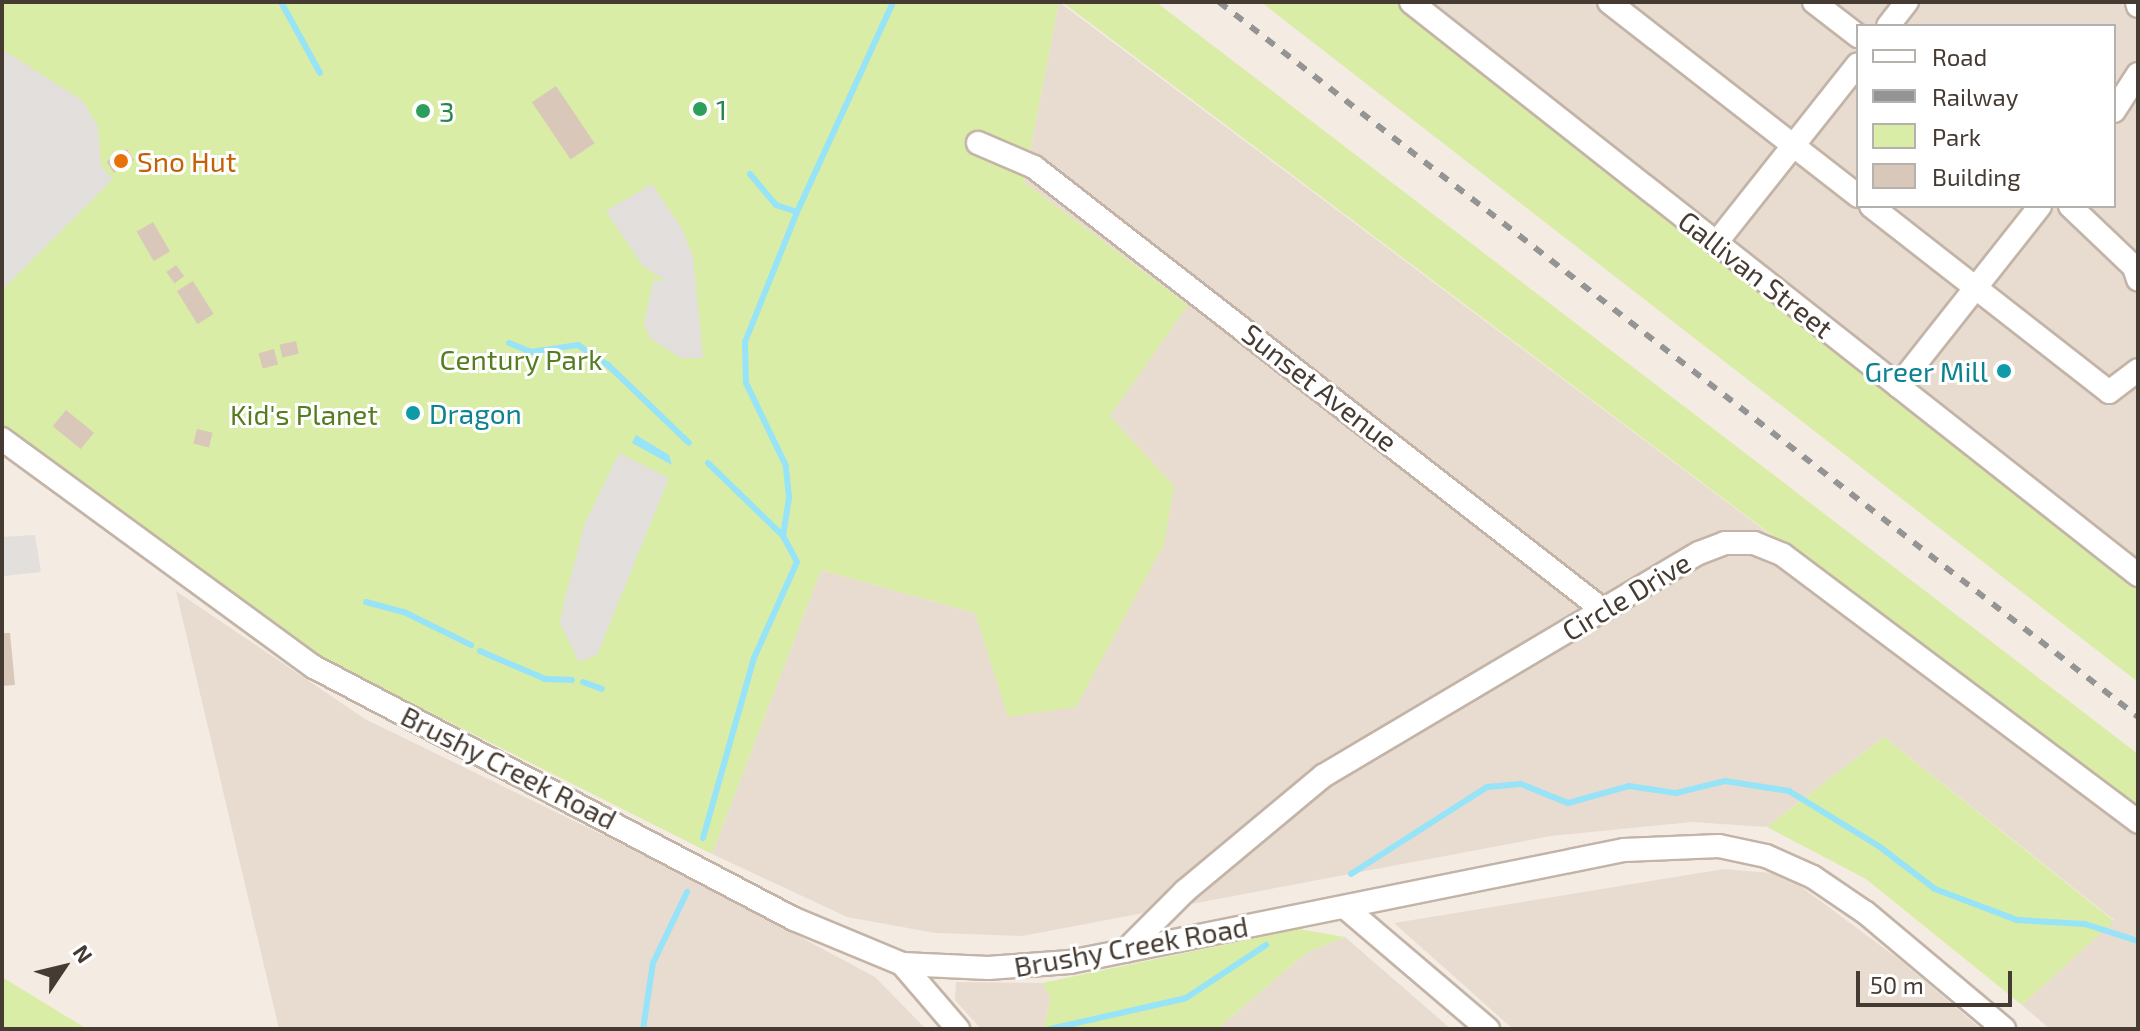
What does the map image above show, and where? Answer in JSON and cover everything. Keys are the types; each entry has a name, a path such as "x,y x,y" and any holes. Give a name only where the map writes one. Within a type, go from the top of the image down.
{"street":[{"path":"1609,2 1856,194"},
{"path":"1814,2 1856,34"},
{"path":"1890,24 1907,2"},
{"name":"Gallivan Street","path":"1416,4 2138,575"},
{"path":"1716,243 1856,67"},
{"path":"2116,108 2138,74"},
{"name":"Sunset Avenue","path":"978,143 1034,167 1603,610"},
{"path":"1874,208 2109,392 2120,389 2138,370"},
{"path":"1898,386 2038,208"},
{"path":"2072,208 2134,267 2138,279"},
{"name":"Brushy Creek Road","path":"2,439 314,667 794,919 902,964 1015,968 1125,951 1347,909 1624,850 1674,845 1741,850 1790,865 1866,913 2004,1029"},
{"name":"Circle Drive","path":"1125,951 1185,891 1323,776 1716,546 1739,542 1768,547 2138,822"},
{"path":"1347,909 1488,1029"},
{"path":"902,964 958,1029"}],"shaded area":[{"path":"1059,2 2138,810 2138,1029 2050,1029 2022,1005 2114,920 1884,737 1767,827 1692,822 1551,836 1022,936 935,933 847,917 712,854 821,570 975,613 1009,717 1174,486 1109,416 1188,305 1024,182"},
{"name":"Greer Mill","path":"1408,2 2138,2 2138,586"},
{"path":"2,49 83,101 98,127 101,166 113,179 2,290"},
{"path":"652,184 682,229 693,257 703,358 681,358 651,339 644,324 653,281 665,281 642,265 606,211"},
{"path":"619,453 669,478 597,655 579,662 560,623 564,602 585,523"},
{"path":"35,535 41,572 4,576 2,595 2,537"},
{"path":"176,591 365,719 675,870 875,977 926,1029 279,1029"},
{"path":"1724,869 1784,874 1900,960 1981,1029 1513,1029 1394,923"},
{"path":"1345,937 1451,1029 1217,1029 1306,953"},
{"path":"956,982 1042,983 1051,998 1044,1027 981,1029 955,1000"}],"green space":[{"name":"Century Park","path":"2,2 1059,2 1024,182 1188,305 1110,416 1174,486 1164,544 1076,707 1008,717 975,613 821,570 712,854 312,653 186,567 2,424"},
{"path":"1062,2 1156,2 2138,754 2138,810"},
{"path":"1261,2 1408,2 2138,586 2138,682"},
{"path":"1884,737 2114,921 2022,1005 1866,879 1767,827"},
{"path":"1299,929 1345,937 1306,953 1217,1029 1038,1029 1044,1027 1051,998 1042,983"},
{"path":"2,977 87,1029 2,1029"}],"water":[{"path":"636,435 669,455 672,465 632,443"}],"building":[{"path":"556,86 595,143 571,159 532,102"},
{"name":"Sno Hut","path":"127,149 134,160 114,173 107,162"},
{"path":"153,222 170,251 154,261 137,232"},
{"path":"176,265 184,276 175,283 166,272"},
{"path":"193,281 214,314 198,324 177,291"},
{"path":"296,341 299,354 282,357 279,345"},
{"path":"274,349 278,364 263,369 259,353"},
{"path":"66,410 94,433 81,449 53,426"},
{"path":"197,429 213,433 209,447 193,444"},
{"path":"2,633 10,633 15,685 2,686"}],"waterway":[{"path":"281,2 320,73"},
{"path":"703,838 754,658 797,562 783,536 789,497 786,466 746,383 745,342 797,212 893,2"},
{"path":"750,174 776,205 797,212"},
{"path":"509,343 531,352 578,345 608,365 689,443"},
{"path":"708,463 783,536"},
{"path":"366,602 404,612 471,645"},
{"path":"480,651 545,679 572,680"},
{"path":"583,682 602,689"},
{"path":"1351,874 1487,787 1521,784 1568,803 1629,786 1676,793 1725,781 1789,791 1880,847 1935,889 2017,920 2085,924 2138,941"},
{"path":"643,1029 653,963 687,892"},
{"path":"1050,1029 1186,998 1266,945"}],"railway":[{"path":"1219,2 2138,717"}],"place":[{"name":"1","path":"700,109"},
{"name":"3","path":"423,111"},
{"name":"Sno Hut","path":"121,161"},
{"name":"Greer Mill","path":"2004,371"},
{"name":"Dragon","path":"413,413"}],"park label":[{"name":"Kid's Planet","path":"304,414"}]}
